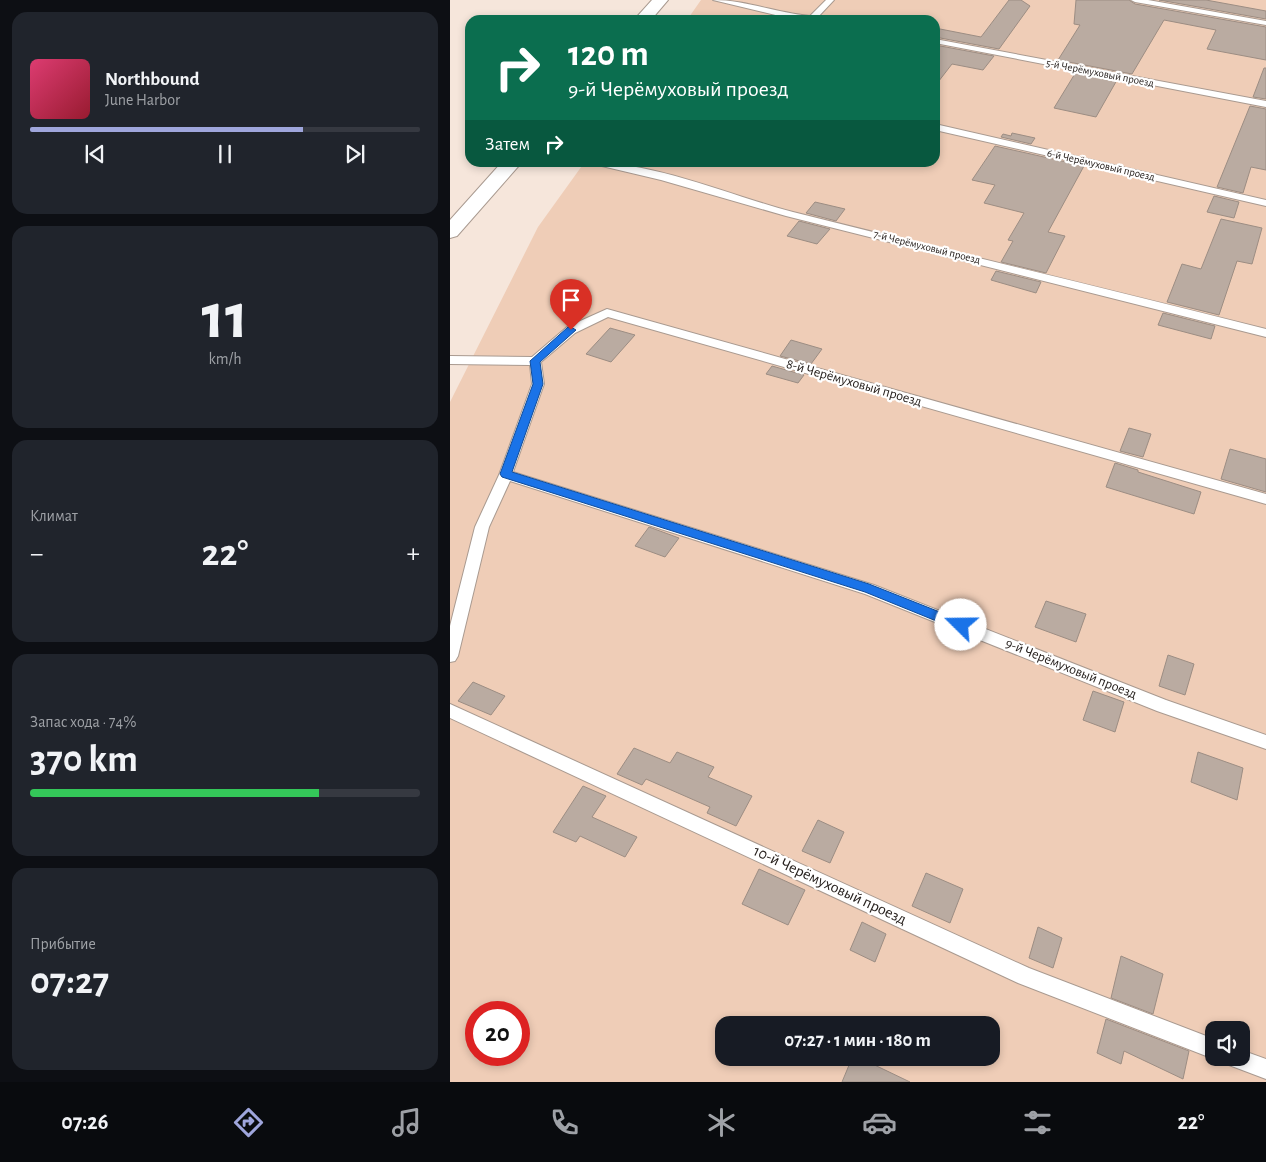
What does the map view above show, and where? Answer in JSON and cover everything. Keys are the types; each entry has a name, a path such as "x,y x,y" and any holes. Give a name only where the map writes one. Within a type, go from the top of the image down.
{"main road":[{"path":"646,15 660,0"},
{"path":"450,232 508,167"}],"lane":[{"path":"717,0 787,15"},
{"path":"816,15 830,0"},
{"path":"1135,0 1266,23"},
{"name":"5-й Черёмуховый проезд","path":"940,42 1266,104"},
{"name":"6-й Черёмуховый проезд","path":"940,128 1266,203"},
{"name":"7-й Черёмуховый проезд","path":"619,167 764,207 1095,288 1266,333"},
{"name":"8-й Черёмуховый проезд","path":"535,361 571,330 606,314 1266,499"},
{"path":"450,360 535,361 538,384 506,474 482,527 450,656"},
{"name":"9-й Черёмуховый проезд","path":"506,474 869,589 1163,706 1266,742"},
{"name":"10-й Черёмуховый проезд","path":"450,711 1025,976 1205,1046"},
{"path":"1250,1063 1266,1069"}],"shaded area":[{"path":"701,0 1266,0 1266,1082 450,1082 450,402 538,227 581,167 940,167 940,15 690,15"}],"building":[{"path":"1009,0 1021,0 1030,6 999,49 940,38 940,29 981,37"},
{"path":"1076,0 1129,0 1135,4 1266,27 1266,60 1207,49 1216,30 1164,20 1132,74 1058,60 1080,25 1074,24"},
{"path":"1159,0 1206,0 1266,11 1266,19"},
{"path":"940,46 994,56 983,70 952,64 940,80"},
{"path":"1264,68 1266,68 1266,99 1253,97"},
{"path":"1076,72 1117,80 1096,117 1054,108"},
{"path":"1250,106 1266,109 1266,170 1251,167 1243,193 1217,187"},
{"path":"1012,133 1035,138 1031,144 1001,137 1003,134 1011,136"},
{"path":"995,146 1084,166 1048,232 1065,236 1046,273 1001,262 1013,241 1008,240 1024,213 984,203 995,185 972,180"},
{"path":"1214,196 1239,202 1234,218 1207,212"},
{"path":"815,202 845,209 836,221 806,213"},
{"path":"1221,219 1262,228 1252,264 1237,261 1219,315 1167,302 1182,264 1201,269"},
{"path":"799,221 830,229 817,244 787,236"},
{"path":"996,271 1041,282 1036,293 991,280"},
{"path":"1163,313 1215,326 1211,339 1158,325"},
{"path":"610,328 635,335 611,362 586,354"},
{"path":"791,340 822,349 811,364 780,356"},
{"path":"772,366 804,375 798,383 766,374"},
{"path":"1129,428 1151,434 1143,457 1120,451"},
{"path":"1230,449 1266,459 1266,492 1221,479"},
{"path":"1115,463 1201,492 1194,514 1106,487"},
{"path":"649,527 679,538 665,557 635,546"},
{"path":"1046,601 1086,614 1076,642 1035,627"},
{"path":"1168,655 1194,664 1185,695 1159,686"},
{"path":"473,682 505,696 491,715 458,701"},
{"path":"1093,691 1124,702 1115,732 1083,720"},
{"path":"634,748 670,763 677,752 714,767 708,777 752,796 736,826 707,813 710,807 646,779 642,785 617,774"},
{"path":"1198,752 1243,768 1237,800 1191,782"},
{"path":"583,786 606,796 592,817 637,837 625,857 580,836 576,842 553,832"},
{"path":"818,820 844,832 830,863 802,851"},
{"path":"759,869 805,890 788,925 742,904"},
{"path":"926,873 963,889 950,923 912,906"},
{"path":"862,922 886,934 875,962 850,950"},
{"path":"1038,927 1062,938 1053,968 1029,958"},
{"path":"1121,956 1163,974 1153,1014 1111,998"},
{"path":"1106,1019 1189,1051 1183,1079 1124,1051 1121,1064 1097,1053"},
{"path":"849,1066 877,1066 910,1082 842,1082"}],"route":[{"path":"571,330 535,361 538,384 506,474 869,589 961,625"}]}
